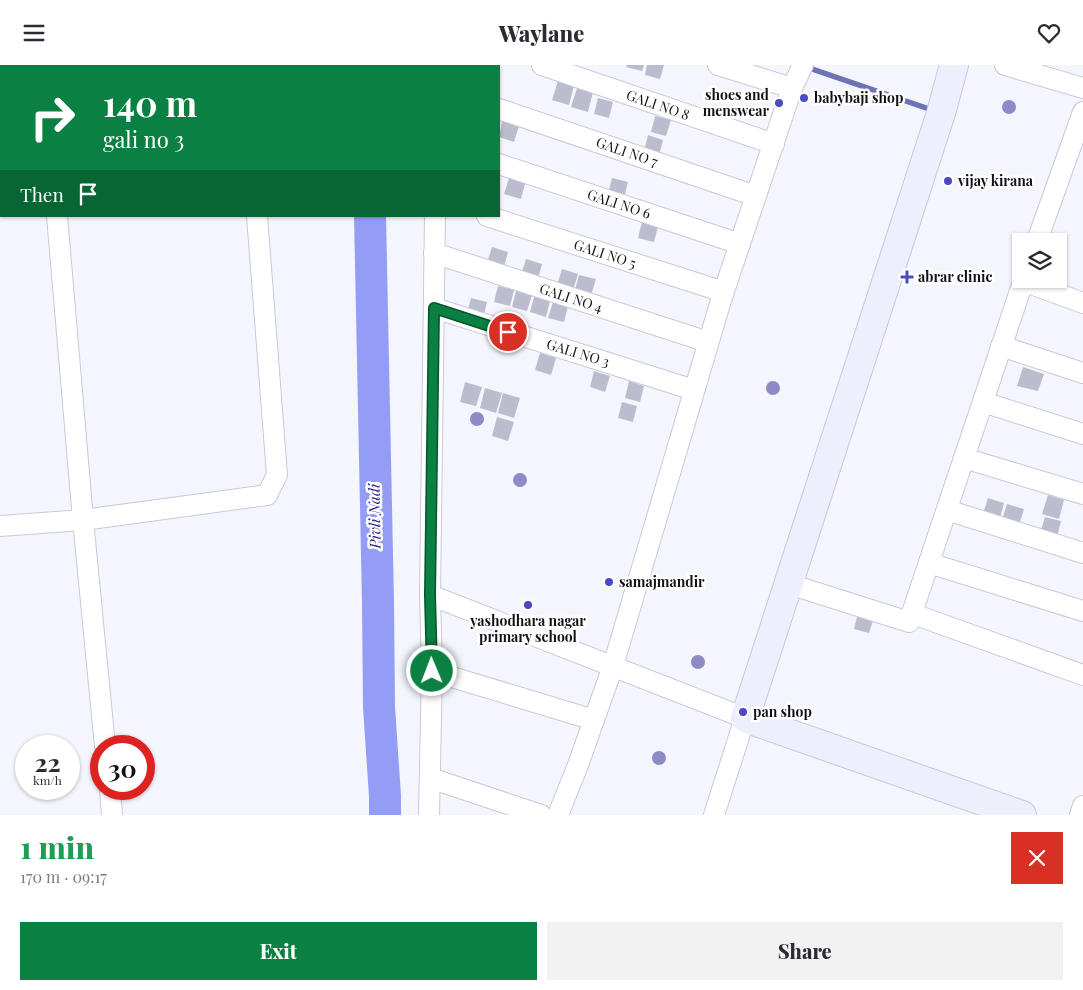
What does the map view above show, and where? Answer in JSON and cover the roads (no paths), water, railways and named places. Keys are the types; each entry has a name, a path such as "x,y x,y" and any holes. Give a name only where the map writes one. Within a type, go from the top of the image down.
{"street":[{"name":"GALI NO 8","path":"542,65 774,144"},
{"path":"718,65 792,88"},
{"path":"558,815 613,666 708,342 792,88 803,65"},
{"path":"714,815 938,123 954,65"},
{"path":"1006,65 1083,88"},
{"name":"GALI NO 7","path":"500,109 756,196"},
{"path":"1040,233 1083,112"},
{"name":"GALI NO 6","path":"500,164 740,244"},
{"path":"56,217 104,735"},
{"path":"0,526 83,519 267,495 277,475 257,217"},
{"path":"429,815 432,671 430,595 435,217"},
{"name":"GALI NO 5","path":"490,217 724,292"},
{"name":"GALI NO 4","path":"434,253 708,342"},
{"path":"789,584 910,622 1021,288"},
{"path":"1045,288 1083,303"},
{"name":"GALI NO 3","path":"434,308 694,390"},
{"path":"1001,346 1083,373"},
{"path":"983,402 1083,434"},
{"path":"964,458 1083,494"},
{"path":"947,510 1083,553"},
{"path":"929,563 1083,611"},
{"path":"430,595 745,718 1022,815"},
{"path":"912,614 1083,675"},
{"path":"432,671 594,721"},
{"path":"430,778 541,815"},
{"path":"111,800 112,815"},
{"path":"1080,815 1083,806"}],"waterway":[{"path":"806,67 935,111"},
{"name":"Pivli Nadi","path":"370,217 379,707 385,815"}],"place":[{"name":"babybaji shop","path":"804,98"},
{"name":"shoes and menswear","path":"779,103"},
{"name":"vijay kirana","path":"948,181"},
{"name":"abrar clinic","path":"907,277"},
{"name":"samajmandir","path":"609,582"},
{"name":"yashodhara nagar primary school","path":"528,605"},
{"name":"pan shop","path":"743,712"}]}
